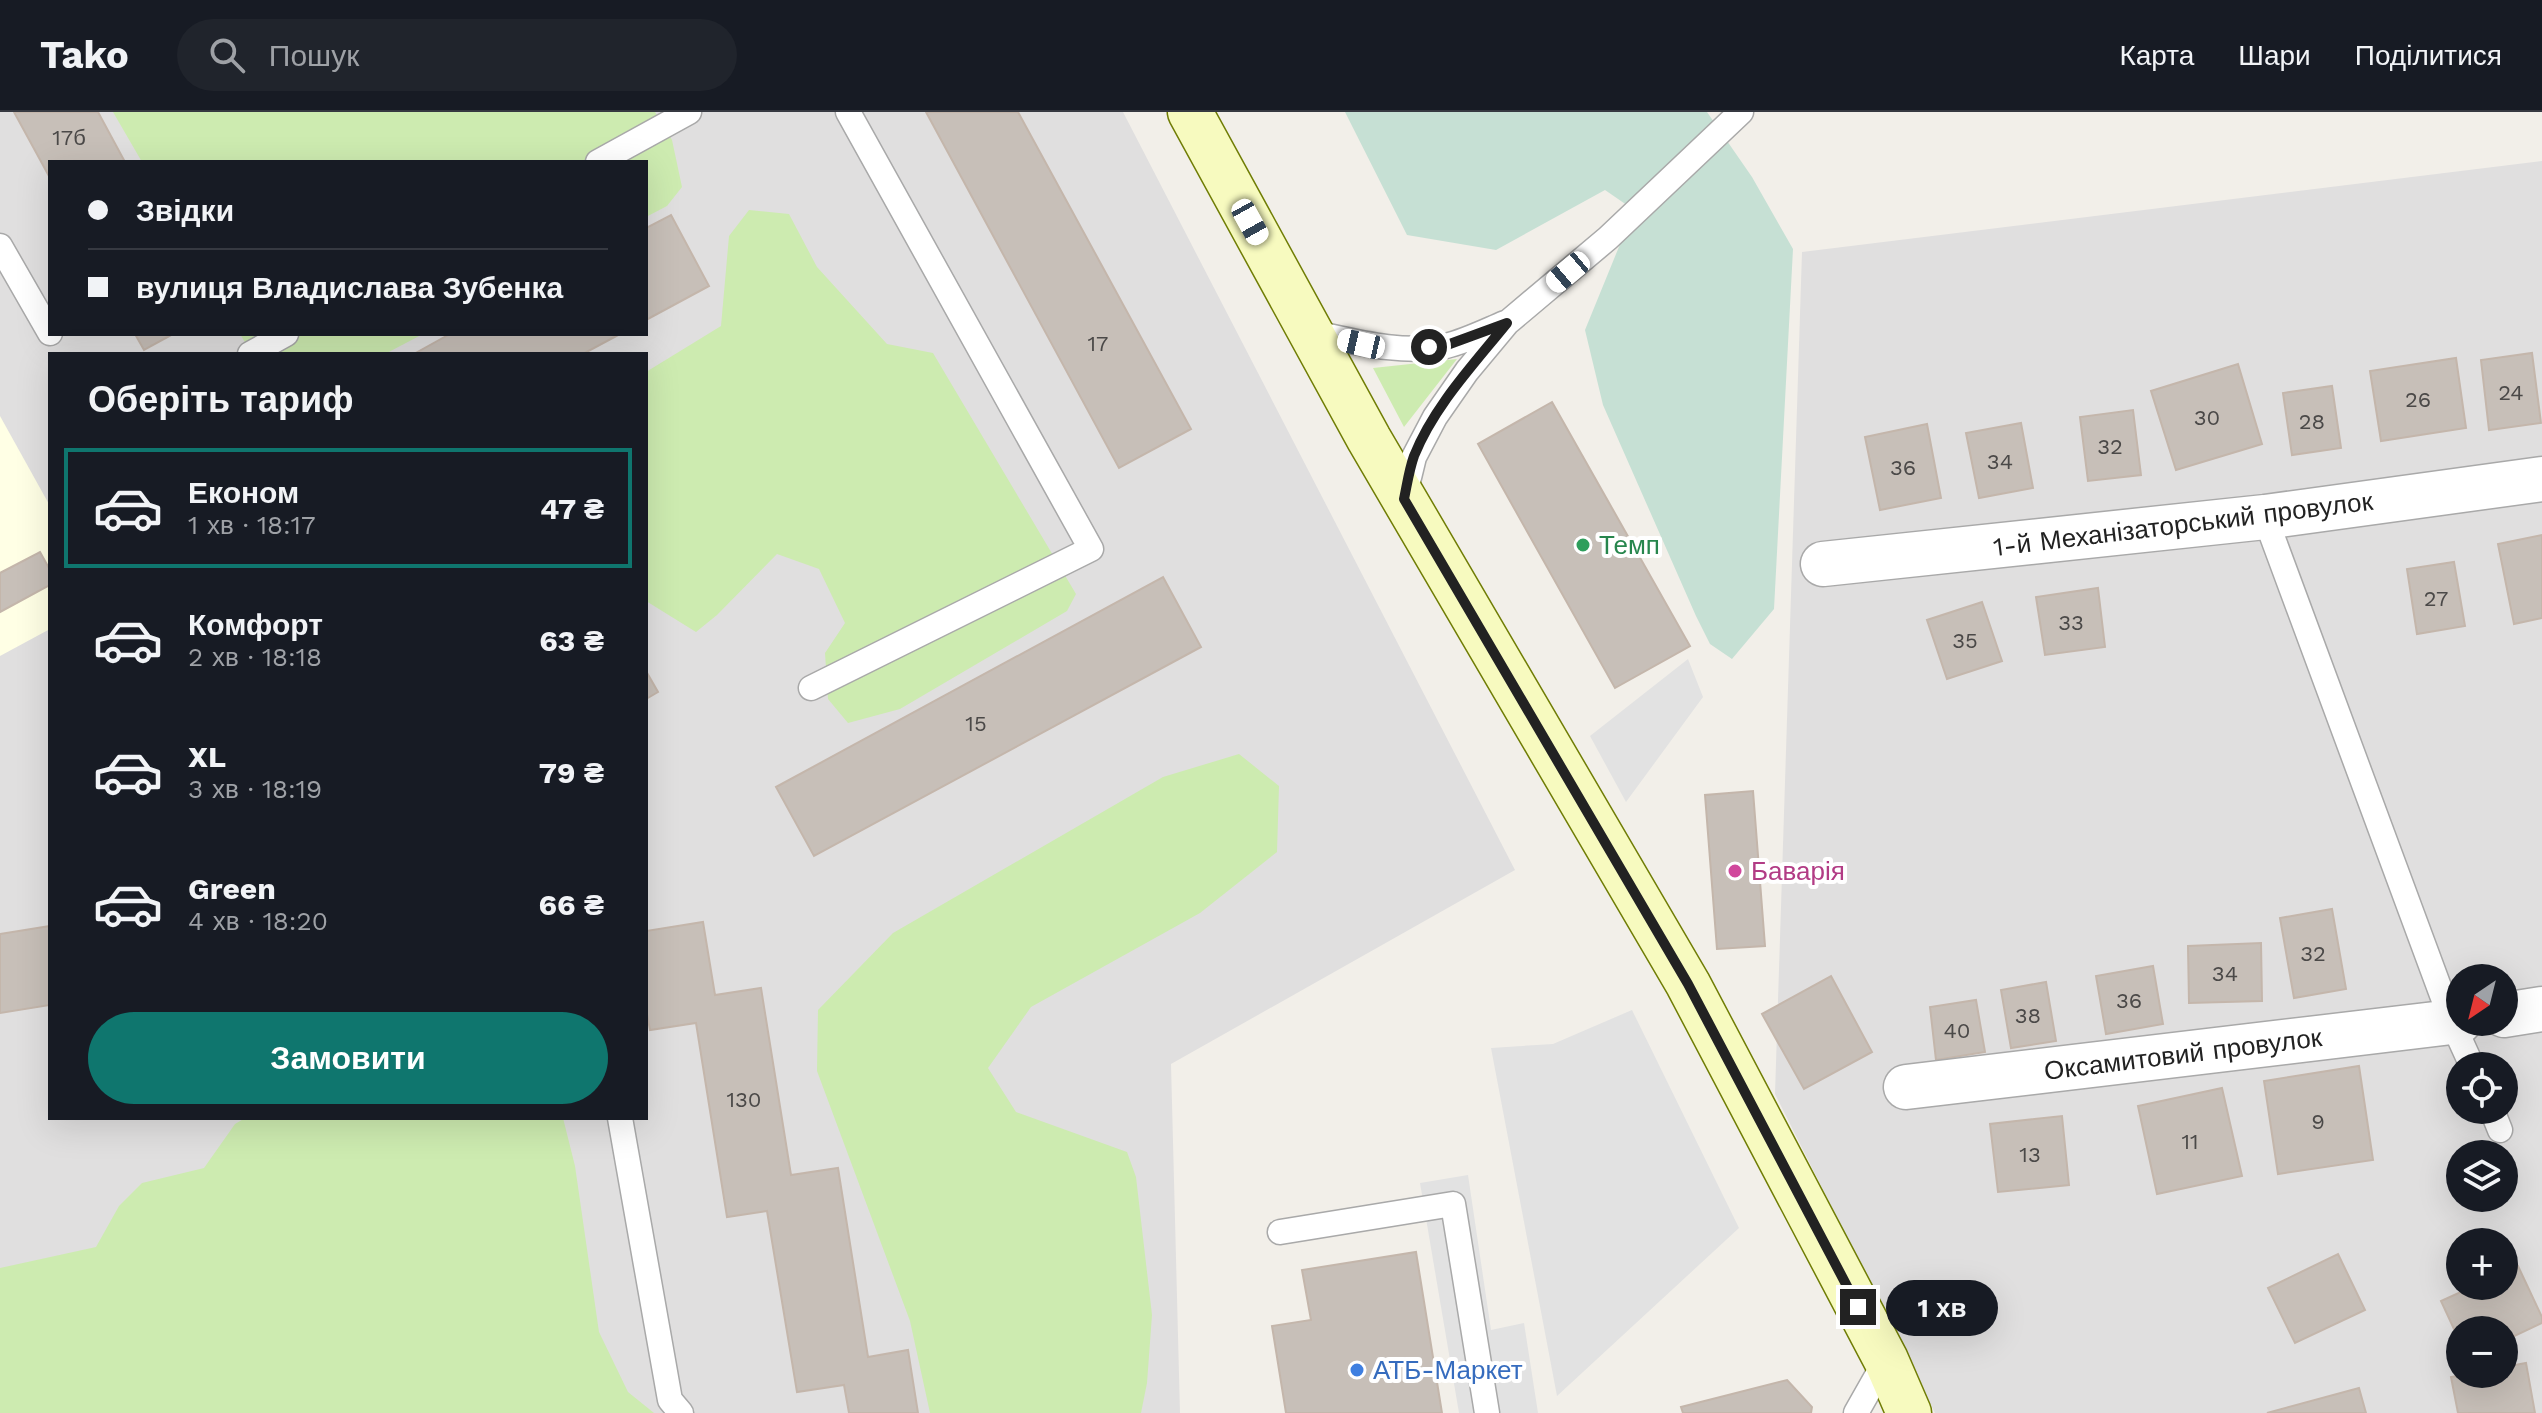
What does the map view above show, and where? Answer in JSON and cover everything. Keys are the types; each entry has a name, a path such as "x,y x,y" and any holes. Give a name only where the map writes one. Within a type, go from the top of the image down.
{"street":[{"path":"1190,112 1404,499 1688,984 1886,1360 1909,1413"},
{"name":"1-й Механізаторський провулок","path":"1823,564 2265,517 2542,479"},
{"path":"2518,1013 2542,1009"},
{"name":"Оксамитовий провулок","path":"1906,1087 2446,1023"}],"lane":[{"path":"602,160 689,112"},
{"path":"811,688 1091,549 848,112"},
{"path":"1404,499 1414,457 1435,417 1467,371 1507,323 1608,238 1741,112"},
{"path":"0,246 48,330"},
{"path":"1310,332 1361,344 1411,349 1447,345 1507,323"},
{"path":"254,352 282,336"},
{"path":"2265,517 2446,996"},
{"path":"620,1120 670,1400 681,1413"},
{"path":"1280,1232 1453,1204 1487,1413"},
{"path":"1856,1413 1886,1360"}],"shaded area":[{"path":"0,112 1123,112 1515,870 1171,1064 1180,1413 0,1413"},
{"path":"1345,112 1707,112 1752,177 1793,249 1774,609 1732,659 1710,644 1696,616 1603,405 1585,330 1634,210 1605,190 1496,250 1407,235"},
{"path":"2542,161 2542,1413 1935,1413 1775,1094 1802,252"},
{"path":"0,416 48,502 48,630 0,656"},
{"path":"1688,659 1703,697 1626,802 1590,736"},
{"path":"1632,1010 1739,1228 1557,1396 1491,1048 1553,1044"},
{"path":"1468,1175 1491,1330 1524,1323 1538,1413 1459,1413 1420,1183"}],"green space":[{"path":"113,112 655,112 672,140 682,187 667,206 648,216 648,160 141,160"},
{"path":"749,210 789,214 817,267 887,344 933,353 1076,594 1067,611 900,709 848,723 828,699 825,653 845,623 819,569 777,554 696,632 648,602 648,371 721,326 729,236"},
{"path":"241,336 419,336 389,352 251,352"},
{"path":"1457,359 1404,427 1373,368"},
{"path":"1239,754 1279,786 1277,852 1200,913 1031,1007 988,1068 1016,1112 1127,1152 1136,1177 1152,1315 1147,1383 1141,1413 930,1413 910,1321 817,1071 818,1010 893,933 1163,777"},
{"path":"242,1120 564,1120 575,1166 599,1332 628,1392 654,1413 0,1413 0,1268 96,1247 119,1206 142,1183 204,1168 235,1124"}],"building":[{"path":"14,112 98,112 124,160 48,160 48,174"},
{"path":"926,112 1018,112 1191,429 1119,468"},
{"path":"671,215 709,286 648,319 648,227"},
{"path":"136,336 169,336 144,350"},
{"path":"446,336 616,336 587,352 418,352"},
{"path":"2532,353 2541,423 2489,430 2481,360"},
{"path":"2456,358 2466,428 2381,441 2370,371"},
{"path":"2238,364 2262,444 2176,470 2151,391"},
{"path":"2332,386 2341,448 2292,455 2283,393"},
{"name":"Темп","path":"1552,402 1690,646 1615,688 1478,444"},
{"path":"2133,410 2141,475 2088,481 2080,417"},
{"path":"2021,423 2033,488 1979,498 1966,433"},
{"path":"1927,424 1941,498 1880,510 1865,437"},
{"path":"2542,535 2542,618 2514,624 2498,544"},
{"path":"40,552 48,566 48,586 0,612 0,573"},
{"path":"2454,562 2465,626 2417,634 2407,569"},
{"path":"1163,577 1201,647 814,856 776,787"},
{"path":"2098,588 2105,647 2045,655 2036,597"},
{"path":"1982,602 2002,661 1947,679 1927,620"},
{"path":"648,674 658,692 648,698"},
{"name":"Баварія","path":"1753,791 1765,946 1717,949 1705,795"},
{"path":"2332,909 2346,989 2294,998 2280,918"},
{"path":"703,922 715,995 761,988 791,1175 838,1168 868,1357 908,1350 918,1413 849,1413 844,1385 797,1392 767,1211 727,1217 696,1023 650,1030 648,931"},
{"path":"48,926 48,1005 0,1013 0,934"},
{"path":"2261,943 2262,1001 2189,1003 2188,946"},
{"path":"2153,966 2163,1024 2106,1034 2096,976"},
{"path":"1831,976 1872,1052 1804,1089 1762,1014"},
{"path":"2046,982 2056,1041 2011,1048 2001,990"},
{"path":"1976,1000 1985,1052 1936,1060 1930,1007"},
{"path":"2359,1066 2373,1160 2278,1174 2264,1081"},
{"path":"2222,1088 2242,1176 2157,1194 2138,1106"},
{"path":"2062,1116 2069,1185 1998,1192 1990,1124"},
{"name":"АТБ-Маркет","path":"1416,1252 1442,1413 1286,1413 1272,1326 1311,1320 1302,1270"},
{"path":"2338,1254 2365,1310 2295,1343 2268,1288"},
{"path":"2518,1266 2542,1323 2518,1334 2518,1316 2448,1316 2441,1301 2518,1300"},
{"path":"2526,1363 2535,1413 2458,1413 2453,1388 2518,1388 2518,1364"},
{"path":"1787,1380 1812,1407 1811,1413 1683,1413 1681,1407"},
{"path":"2359,1388 2366,1413 2267,1413"}],"place":[{"name":"Темп","path":"1583,545"},
{"name":"Баварія","path":"1735,871"},
{"name":"АТБ-Маркет","path":"1357,1370"}],"route":[{"path":"1429,347 1447,345 1507,323 1467,371 1435,417 1414,457 1404,499 1688,984 1858,1307"}]}
